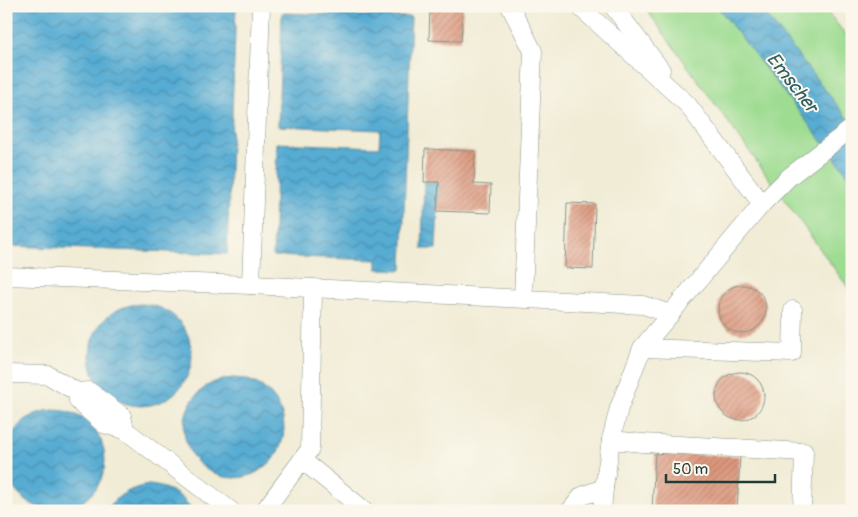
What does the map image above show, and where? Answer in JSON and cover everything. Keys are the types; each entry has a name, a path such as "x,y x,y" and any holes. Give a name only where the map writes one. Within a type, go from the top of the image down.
{"lane":[{"path":"251,285 261,6"},
{"path":"510,6 533,51 523,298"},
{"path":"579,6 687,104"},
{"path":"613,6 762,204"},
{"path":"602,511 611,440 619,408 642,348 762,204 789,177 852,128"},
{"path":"6,276 523,298 643,305 671,314"},
{"path":"264,511 310,449 313,288"},
{"path":"642,348 792,353 794,310"},
{"path":"6,374 48,375 77,392 89,391 122,416 125,430 230,511"},
{"path":"611,440 804,452 802,511"},
{"path":"302,460 364,511"},
{"path":"570,511 582,496 604,488"}],"green space":[{"path":"644,6 823,6 852,43 852,293"}],"water":[{"path":"6,6 236,6 227,254 6,246"},
{"name":"Emscher","path":"717,6 759,6 852,124 852,180"},
{"path":"282,13 411,17 402,270 377,269 377,260 273,256 277,143 379,147 380,130 278,126"},
{"path":"424,182 439,182 436,249 422,249"},
{"path":"141,304 160,308 177,319 188,336 192,355 188,374 177,391 160,402 141,406 122,402 105,391 94,374 90,355 94,336 105,319 122,308"},
{"path":"234,378 253,381 270,392 281,409 284,428 281,447 270,464 253,475 234,478 215,475 198,464 187,447 184,428 187,409 198,392 215,381"},
{"path":"55,410 65,411 83,418 97,432 104,450 104,470 97,488 83,502 65,509 55,510 45,509 27,502 13,488 6,470 5,460 6,450 13,432 27,418 45,411"},
{"path":"149,485 174,492 193,511 106,511 124,493"}],"building":[{"path":"430,6 463,6 461,41 429,40"},
{"path":"425,149 475,151 474,184 491,185 490,213 437,211 439,182 424,182"},
{"path":"567,203 595,204 593,269 565,268"},
{"path":"742,285 751,287 759,292 764,300 766,309 764,318 759,326 751,331 742,333 733,331 725,326 720,318 718,309 720,300 725,292 733,287"},
{"path":"740,372 749,374 757,379 762,387 764,396 762,405 757,413 749,418 740,420 731,418 723,413 718,405 716,396 718,387 723,379 731,374"},
{"path":"655,453 740,456 737,511 652,509"}]}
